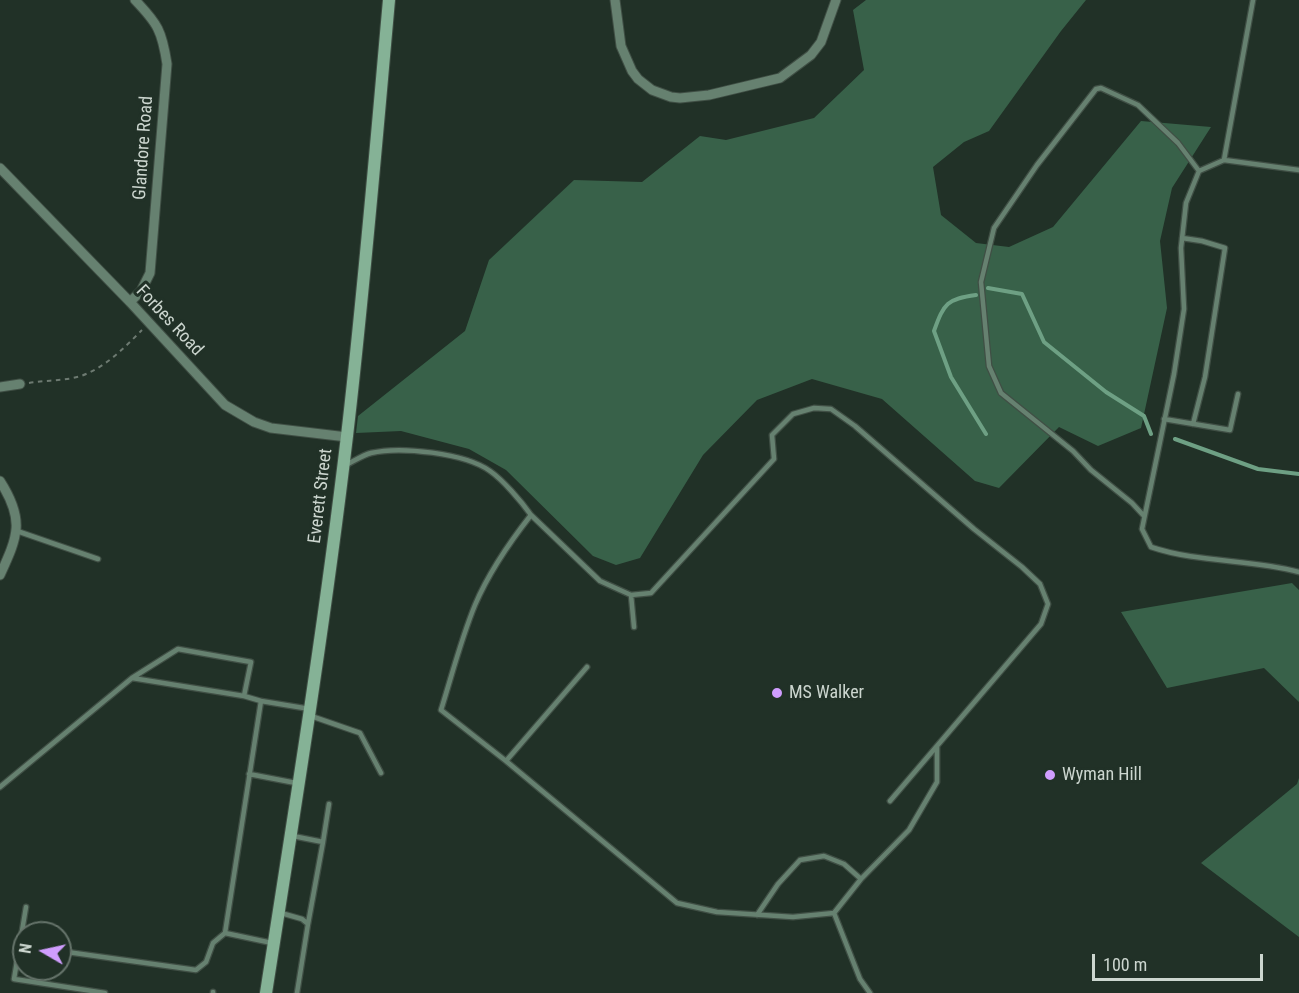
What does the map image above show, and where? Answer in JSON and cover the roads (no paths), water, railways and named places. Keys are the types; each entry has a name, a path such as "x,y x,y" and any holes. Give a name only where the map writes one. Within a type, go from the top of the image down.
{"street":[{"name":"Glandore Road","path":"130,302 141,291 150,273 167,64 164,40 155,21 135,0"},
{"name":"Everett Street","path":"266,993 344,466 389,0"},
{"path":"615,0 621,46 628,64 638,79 652,90 671,97 691,98 780,78 797,67 821,42 836,0"},
{"name":"Forbes Road","path":"0,168 130,302 225,405 271,428 347,437"},
{"path":"0,387 20,384"},
{"path":"0,481 14,509 18,524 0,575"}],"lane":[{"path":"1224,160 1253,0"},
{"path":"1144,516 1132,503 1090,470 1073,451 1001,393 989,366 981,282 994,228 1036,165 1096,89 1101,88 1138,105 1178,143 1199,171"},
{"path":"1299,170 1224,160 1199,171 1186,203 1182,238 1184,309 1142,529 1151,547 1169,553 1231,560 1299,572"},
{"path":"1182,238 1225,248 1205,377 1194,424"},
{"path":"1164,419 1230,430 1238,394"},
{"path":"344,466 370,453 385,452 434,452 468,461 490,471 531,515 600,581 631,595 651,593 774,459 772,435 793,414 814,408 831,410 855,426 974,529 1022,567 1040,584 1048,604 1041,624 890,801"},
{"path":"531,515 510,542 475,605 441,710 677,903 717,912 757,915 794,917 834,914 861,879 909,830 937,782 937,746"},
{"path":"17,531 98,559"},
{"path":"631,595 634,627"},
{"path":"0,787 132,678 178,649 251,662 244,696"},
{"path":"506,761 587,667"},
{"path":"132,678 244,696 309,712 360,733 381,774"},
{"path":"72,953 196,970 207,962 213,943 225,933 261,701"},
{"path":"249,774 298,784"},
{"path":"297,993 329,804"},
{"path":"291,836 323,842"},
{"path":"757,915 778,884 800,860 824,856 844,864 861,879"},
{"path":"25,921 26,907"},
{"path":"278,913 302,919 308,924"},
{"path":"834,914 860,979 870,993"},
{"path":"225,933 274,943"},
{"path":"27,981 105,993"}],"waterway":[{"path":"988,288 1022,294 1044,342 1106,392 1144,416 1151,434"},
{"path":"976,295 959,298 948,304 934,331 951,377 986,434"},
{"path":"1175,439 1258,469 1299,474"}],"place":[{"name":"MS Walker","path":"777,693"},
{"name":"Wyman Hill","path":"1050,775"}]}
